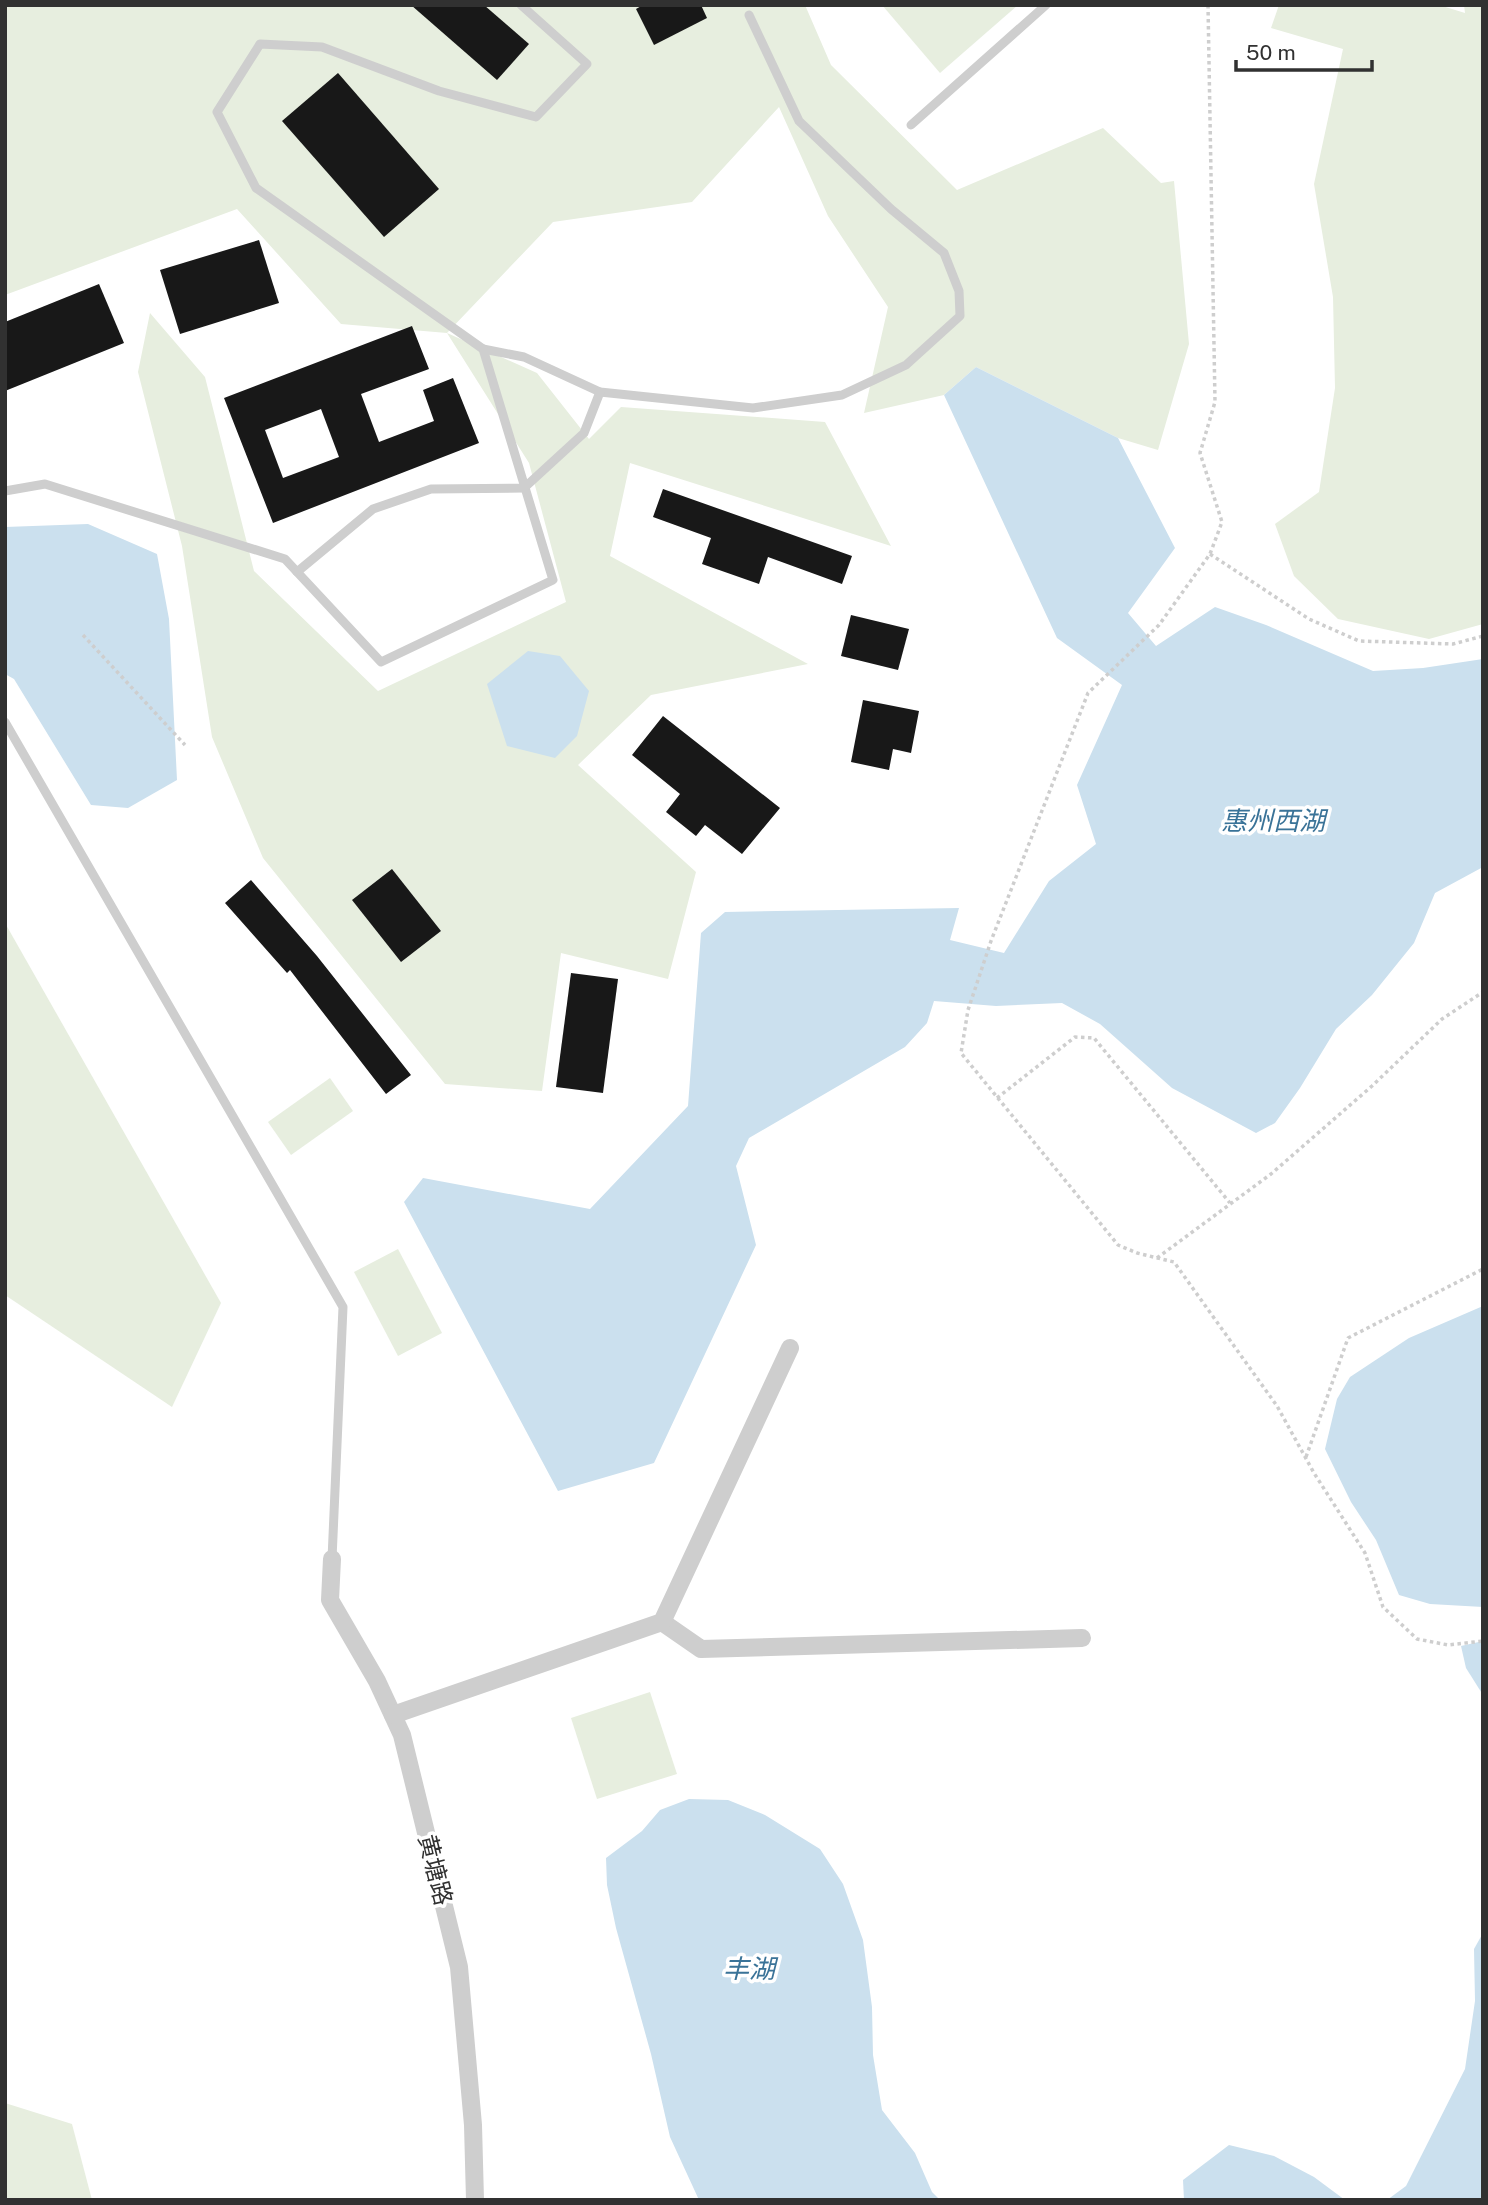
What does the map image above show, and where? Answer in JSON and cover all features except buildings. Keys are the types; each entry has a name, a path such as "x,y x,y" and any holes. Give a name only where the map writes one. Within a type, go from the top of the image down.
{"street":[{"path":"393,1715 662,1622 790,1348"},
{"name":"黄塘路","path":"332,1559 330,1600 377,1681 402,1735 459,1967 473,2125 475,2200"},
{"path":"662,1622 701,1649 1082,1638"}],"lane":[{"path":"521,5 587,64 536,117 439,91 322,47 260,44 217,112 256,188 484,349 524,357 600,392 753,408 842,394 906,365 960,316 959,291 944,253 882,201 799,121 749,15"},
{"path":"911,125 1046,5"},
{"path":"5,491 45,484 285,559 381,662 553,580 484,349"},
{"path":"297,572 373,509 431,489 524,488 584,433 600,392"},
{"path":"5,722 343,1307 332,1559"}],"path":[{"path":"1208,5 1214,402 1200,453 1222,522 1210,554 1159,625 1088,693 991,942 968,1010 961,1053 1118,1245 1174,1262 1277,1406 1364,1553 1383,1606 1417,1639 1448,1645 1483,1641"},
{"path":"1210,554 1309,619 1359,641 1453,644 1483,636"},
{"path":"83,635 185,745"},
{"path":"1157,1258 1282,1165 1372,1086 1442,1019 1483,992"},
{"path":"998,1098 1075,1037 1094,1038 1230,1203"},
{"path":"1306,1457 1348,1338 1483,1269"}],"green space":[{"path":"5,5 805,5 831,65 957,190 1103,128 1161,183 1174,181 1189,344 1158,450 1118,438 976,367 944,395 864,413 888,307 828,216 779,107 692,202 553,222 447,333 341,324 237,209 5,295"},
{"path":"882,5 1018,5 940,73"},
{"path":"1279,5 1439,5 1465,13 1464,5 1483,5 1483,624 1429,639 1338,619 1294,576 1275,524 1319,492 1335,388 1333,297 1314,184 1343,49 1271,28"},
{"path":"150,313 205,377 254,571 378,691 566,602 529,463 447,333 537,373 589,439 621,407 825,422 891,546 630,463 610,556 808,664 651,695 578,765 696,872 668,979 561,953 542,1091 445,1084 263,858 212,737 182,546 138,372"},
{"path":"5,923 221,1303 172,1407 5,1295"},
{"path":"330,1078 353,1111 291,1155 268,1122"},
{"path":"398,1249 442,1333 398,1356 354,1272"},
{"path":"650,1692 677,1774 597,1799 571,1718"},
{"path":"5,2103 72,2124 92,2200 5,2200"}],"water":[{"name":"惠州西湖","path":"976,367 1118,438 1175,548 1128,613 1156,646 1215,607 1266,625 1373,671 1423,668 1483,659 1483,867 1435,893 1414,943 1372,995 1336,1029 1275,1123 1256,1133 1172,1088 1100,1024 1062,1003 996,1006 934,1001 927,1023 905,1047 749,1138 736,1166 756,1245 654,1463 558,1491 404,1202 423,1178 590,1209 688,1106 701,933 725,912 959,908 950,940 1004,953 1049,881 1096,844 1077,785 1122,685 1057,638 944,395"},
{"path":"88,524 157,554 169,619 177,780 128,808 91,805 14,679 5,674 5,527"},
{"path":"528,651 560,656 589,691 577,736 555,758 507,746 487,684"},
{"path":"1483,1306 1483,1607 1430,1604 1399,1595 1376,1540 1351,1502 1325,1449 1337,1399 1350,1377 1409,1338"},
{"path":"1483,1641 1483,1695 1466,1668 1461,1646"},
{"name":"丰湖","path":"689,1799 728,1800 765,1815 820,1849 843,1884 863,1940 872,2007 873,2055 882,2110 915,2153 932,2192 940,2200 699,2200 670,2137 651,2054 616,1928 607,1885 606,1858 642,1831 660,1810"},
{"path":"1483,1933 1483,2200 1387,2200 1406,2186 1465,2069 1475,2001 1474,1949"},
{"path":"1229,2145 1274,2156 1314,2177 1345,2200 1184,2200 1183,2180"}]}
